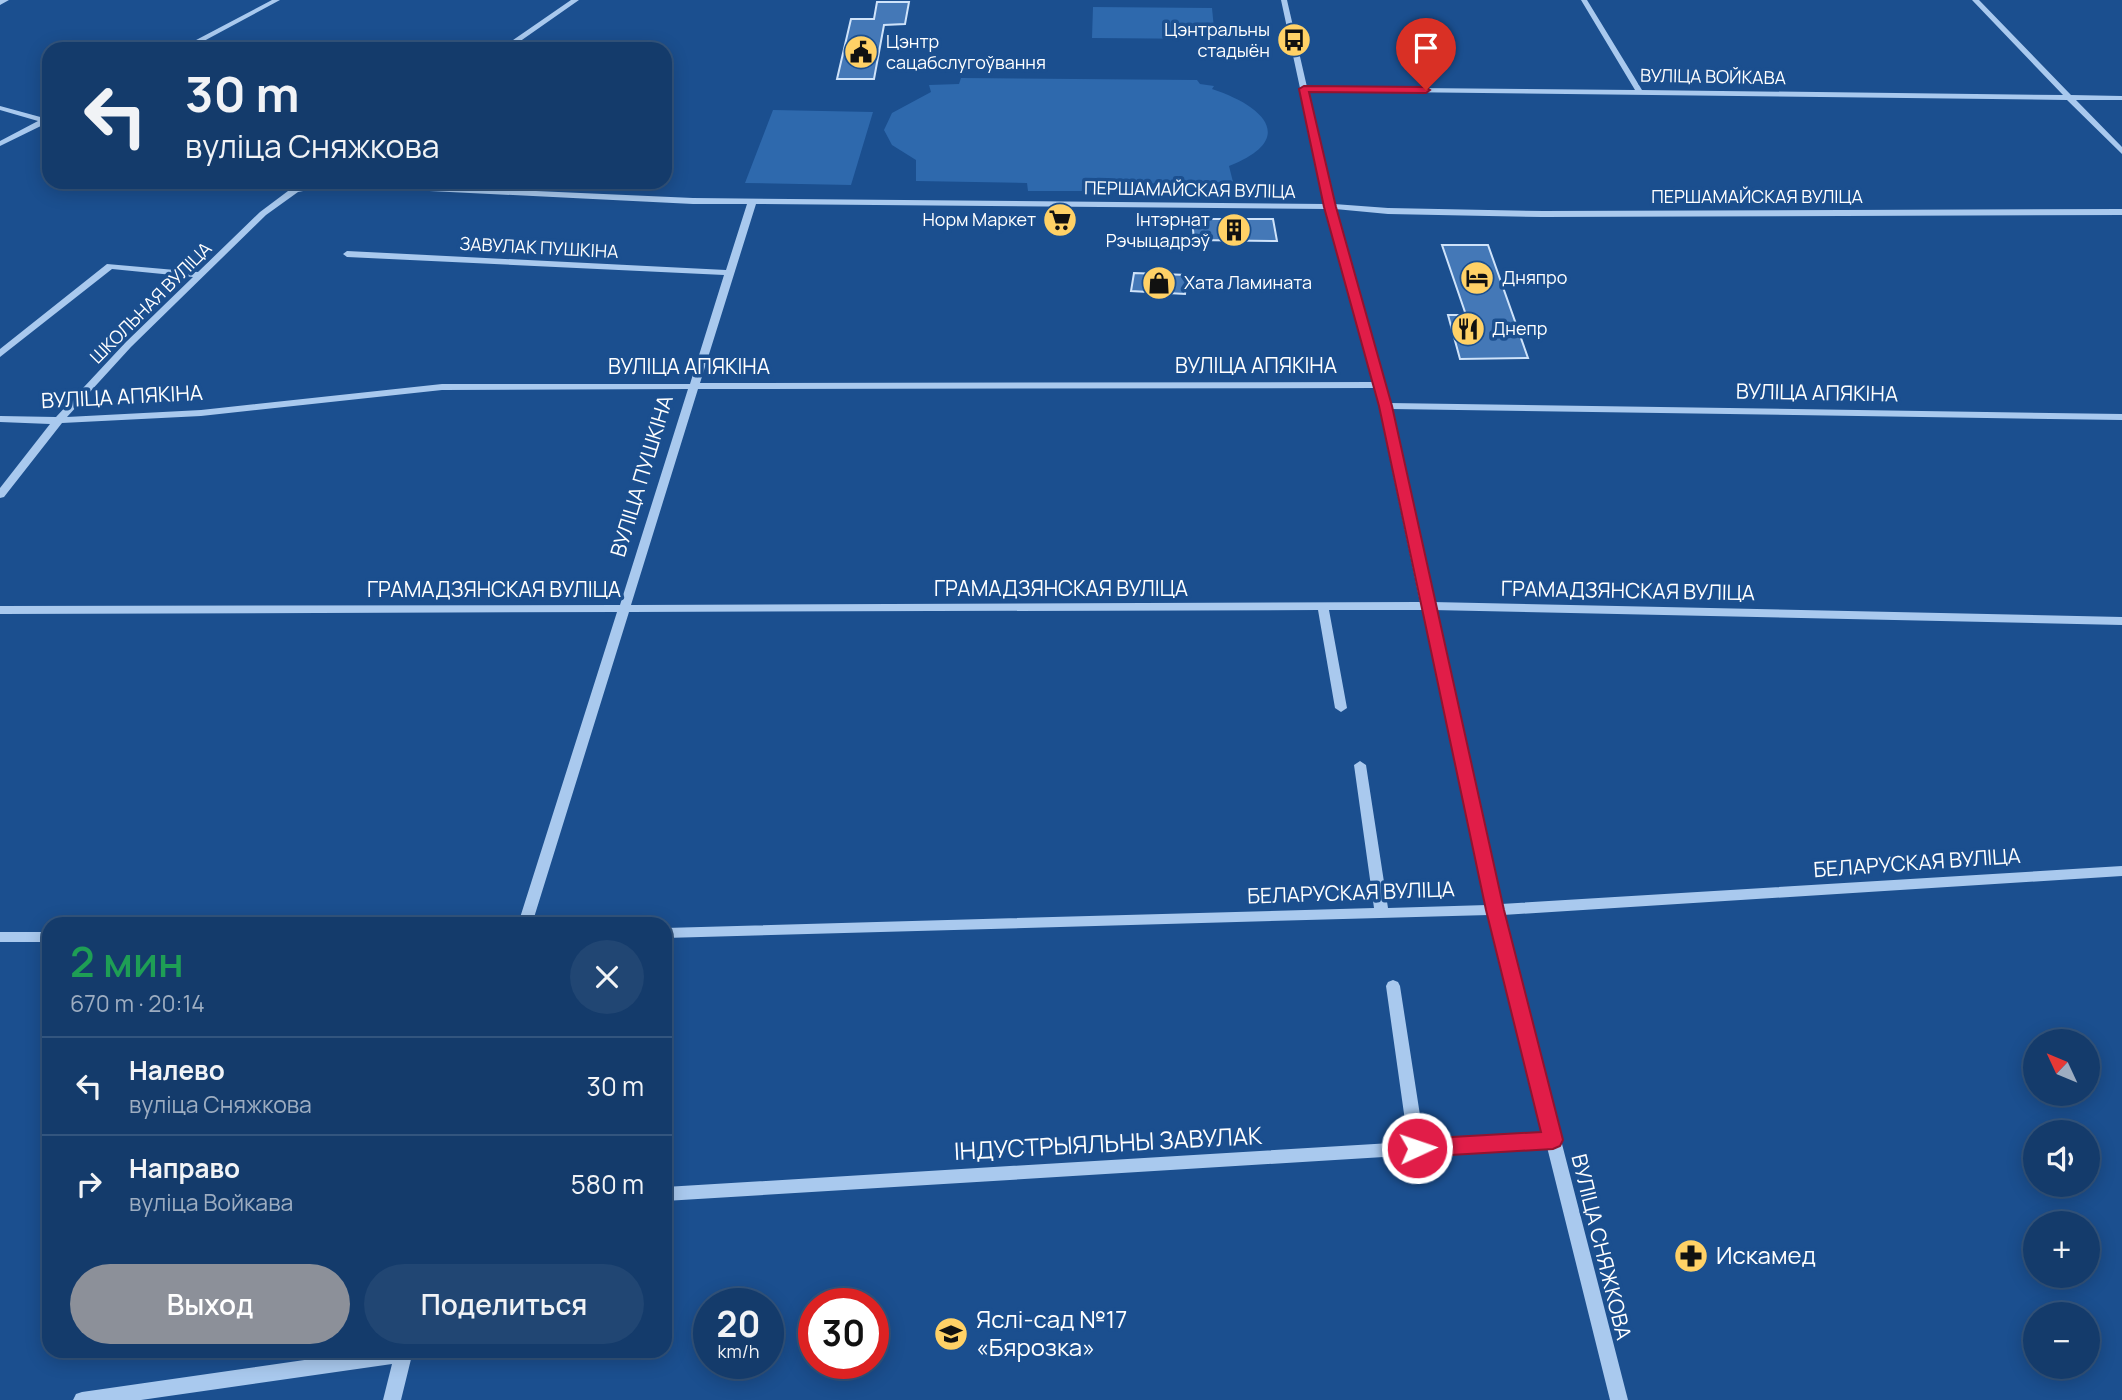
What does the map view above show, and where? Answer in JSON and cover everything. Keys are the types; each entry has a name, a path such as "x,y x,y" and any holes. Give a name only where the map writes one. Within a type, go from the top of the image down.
{"street":[{"path":"0,3 6,0"},
{"path":"196,42 277,0"},
{"path":"514,42 576,0"},
{"name":"ВУЛІЦА СНЯЖКОВА","path":"1284,0 1330,207 1385,406 1495,910 1619,1400"},
{"path":"1584,0 1639,92"},
{"path":"1975,0 2122,152"},
{"name":"ВУЛІЦА ВОЙКАВА","path":"1304,89 2122,98"},
{"path":"0,108 42,122"},
{"path":"0,144 42,124"},
{"name":"ПЕРШАМАЙСКАЯ ВУЛІЦА","path":"289,189 299,189"},
{"name":"ПЕРШАМАЙСКАЯ ВУЛІЦА","path":"446,189 752,202 1330,207 1543,214 2122,212"},
{"name":"ШКОЛЬНАЯ ВУЛІЦА","path":"0,495 35,444 58,420 200,275 293,190"},
{"name":"ВУЛІЦА ПУШКІНА","path":"527,917 752,202"},
{"name":"ЗАВУЛАК ПУШКІНА","path":"346,254 730,273"},
{"path":"0,354 110,266 200,275"},
{"name":"ВУЛІЦА АПЯКІНА","path":"0,419 58,420 201,413 442,387 1379,385"},
{"name":"ВУЛІЦА АПЯКІНА","path":"1385,406 2122,417"},
{"name":"ГРАМАДЗЯНСКАЯ ВУЛІЦА","path":"0,610 1428,606 2122,621"},
{"path":"1323,607 1341,708"},
{"path":"1360,765 1382,914"},
{"name":"БЕЛАРУСКАЯ ВУЛІЦА","path":"672,933 1495,910 2122,871"},
{"path":"0,937 42,937"},
{"path":"1393,986 1417,1148"},
{"name":"ІНДУСТРЫЯЛЬНЫ ЗАВУЛАК","path":"672,1194 1553,1140"},
{"path":"82,1400 370,1358"},
{"path":"392,1400 403,1358"}],"shaded area":[{"path":"1093,7 1212,8 1215,39 1092,38"},
{"path":"961,78 1197,80 1200,84 1214,86 1212,89 1246,104 1266,124 1268,134 1263,145 1250,156 1229,166 1233,182 1127,184 1126,191 1028,191 1027,183 916,181 916,160 892,145 884,130 892,113 931,92 929,85 959,84"},
{"path":"773,110 873,112 851,185 745,183"}],"building":[{"name":"Цэнтр сацабслугоўвання","path":"877,2 909,2 905,24 884,25 874,79 837,79 851,19 874,19"},
{"name":"Інтэрнат Рэчыцадрэў","path":"1192,219 1273,219 1277,241 1194,240"},
{"path":"1442,245 1488,245 1528,358 1460,359 1448,315 1466,315"},
{"name":"Хата Ламината","path":"1134,273 1187,275 1185,294 1131,291"}],"place":[{"name":"Цэнтральны стадыён","path":"1294,40"},
{"name":"Цэнтр сацабслугоўвання","path":"861,52"},
{"name":"Норм Маркет","path":"1060,220"},
{"name":"Інтэрнат Рэчыцадрэў","path":"1234,230"},
{"name":"Дняпро","path":"1477,278"},
{"name":"Хата Ламината","path":"1159,283"},
{"name":"Днепр","path":"1468,329"},
{"name":"Искамед","path":"1691,1256"},
{"name":"Яслі-сад №17 «Бярозка»","path":"951,1334"}],"route":[{"path":"1417,1148 1553,1140 1495,910 1423,579 1407,518 1385,406 1330,207 1304,89 1426,90"}]}
